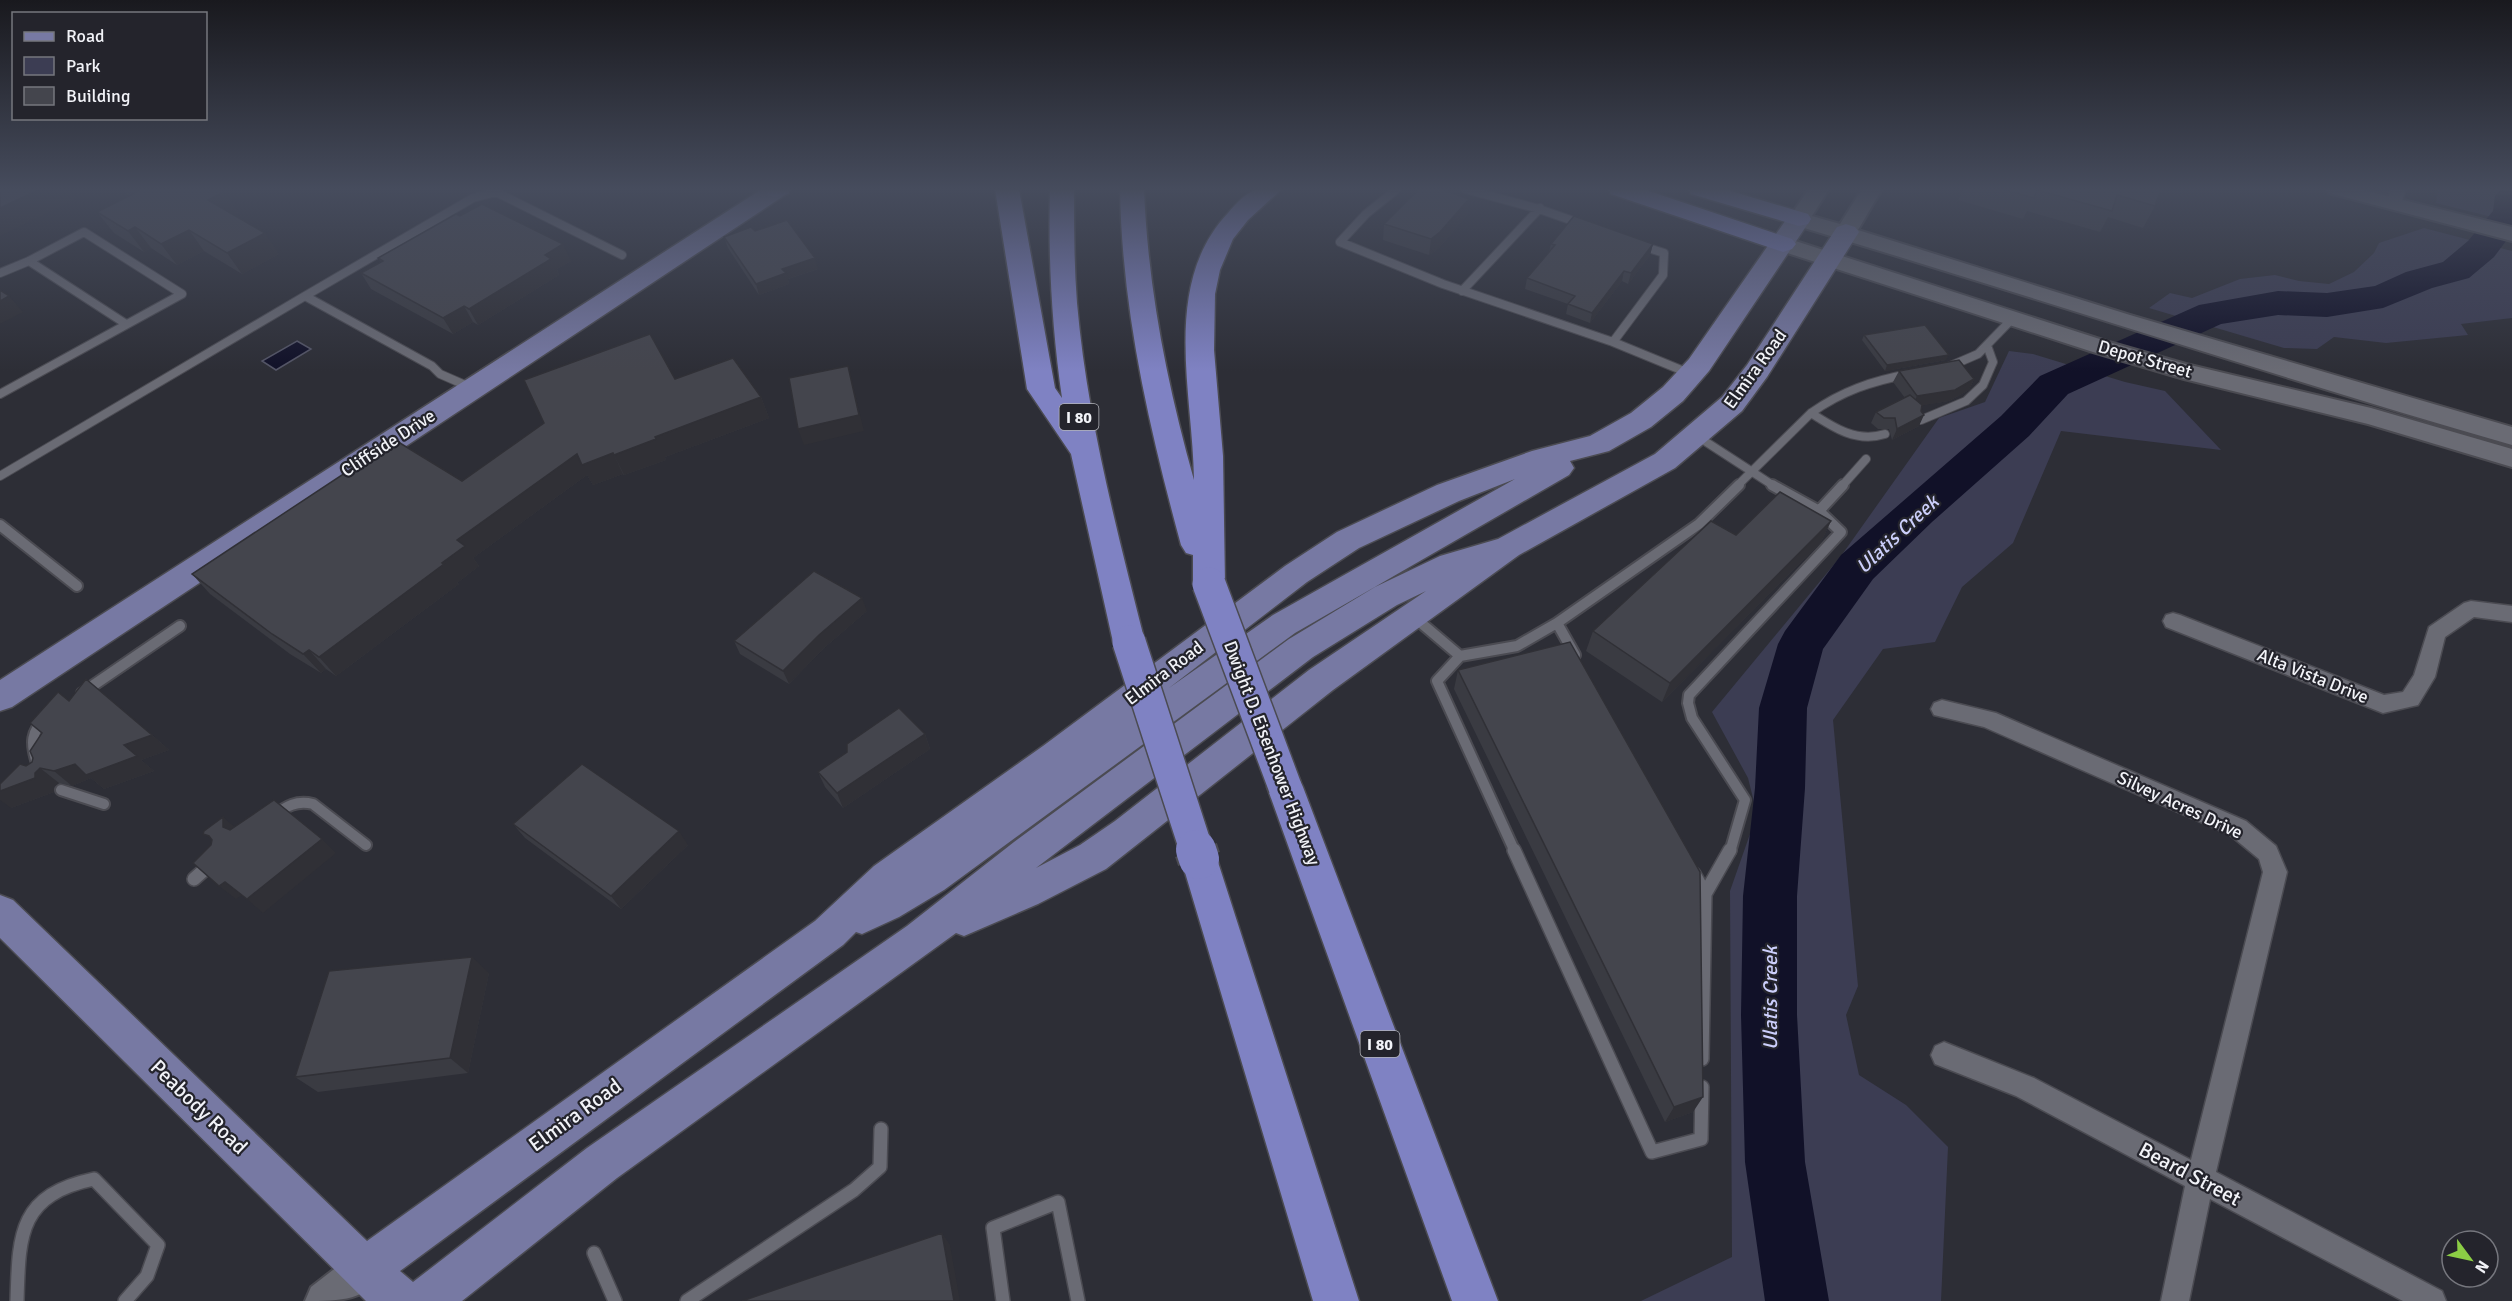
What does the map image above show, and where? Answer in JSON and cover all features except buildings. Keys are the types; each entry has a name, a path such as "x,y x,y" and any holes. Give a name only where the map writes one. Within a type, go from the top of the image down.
{"highway":[{"path":"1017,250 1041,389 1085,454"},
{"name":"I 80","path":"1063,250 1063,292 1073,383 1085,454 1129,642 1336,1301"},
{"name":"Dwight D. Eisenhower Highway","path":"1135,250 1142,318 1157,397 1209,584 1475,1301"},
{"path":"1209,584 1208,456 1200,346 1202,301 1206,274 1214,250"}],"main road":[{"name":"Cliffside Drive","path":"0,697 684,250"},
{"name":"Elmira Road","path":"325,1301 829,933 886,905 931,878 1284,624 1641,420 1673,394 1692,374 1779,250"},
{"name":"Depot Street","path":"1801,250 2101,347 2184,371 2371,416 2512,458"},
{"name":"Elmira Road","path":"921,938 1025,892 1093,857 1321,680 1508,547 1665,461 1732,404 1757,371 1835,250"},
{"name":"Depot Street","path":"1902,250 2122,320 2512,436"},
{"name":"Elmira Road","path":"426,1301 602,1162 921,938 1027,853 1301,648 1386,596 1451,564 1508,547"},
{"name":"Peabody Road","path":"0,912 365,1270 400,1301"}],"street":[{"name":"Alta Vista Drive","path":"2173,621 2384,704 2410,699 2424,677 2436,633 2449,623 2471,609 2512,614"},
{"name":"Silvey Acres Drive","path":"1942,709 1988,719 2176,800 2238,828 2268,853 2275,872 2200,1179 2175,1301"},
{"name":"Beard Street","path":"1944,1055 2025,1088 2433,1301"}],"lane":[{"path":"0,273 50,250"},
{"path":"0,394 182,294 112,250"},
{"path":"0,476 384,250"},
{"path":"611,250 621,255"},
{"path":"1359,250 1462,291 1613,342 1692,374"},
{"path":"1462,291 1501,250"},
{"path":"1613,342 1664,275 1664,254 1653,250"},
{"path":"29,261 126,324"},
{"path":"305,296 432,366 440,374 472,388"},
{"path":"1688,863 1705,894 1701,1139 1652,1152 1437,681 1460,656 1517,646 1557,623 1699,524 1811,413 1832,398 1871,380 1960,364 1988,348 2013,318"},
{"path":"1921,420 1966,401 1983,385 1993,362 1988,348"},
{"path":"1811,413 1850,434 1874,439 1885,434"},
{"path":"1697,436 1751,473 1819,511 1841,532 1689,695 1688,703 1692,718 1745,800 1739,832 1720,876 1705,894"},
{"path":"1819,511 1866,459"},
{"path":"0,525 77,585"},
{"path":"1414,616 1460,656"},
{"path":"1557,623 1580,665"},
{"path":"73,699 180,626"},
{"path":"44,773 36,762 30,743 36,726 54,713"},
{"path":"62,790 104,804"},
{"path":"266,822 294,803 306,801 366,845"},
{"path":"194,879 220,856"},
{"path":"687,1301 835,1203 880,1167 881,1129"},
{"path":"17,1301 20,1238 30,1212 52,1194 75,1182 94,1179 158,1245 155,1262 146,1282 125,1301"},
{"path":"1003,1301 993,1228 1058,1202 1078,1301"},
{"path":"594,1253 615,1301"}],"green space":[{"path":"2376,250 2512,251 2512,318 2461,324 2468,335 2386,343 2334,337 2317,349 2284,348 2149,308 2170,293 2192,298 2240,279 2275,275 2299,281 2329,284 2354,272"},
{"path":"2009,351 2033,354 2125,382 2165,391 2221,450 2061,431 2013,543 1962,587 1935,642 1883,649 1833,720 1858,986 1846,1015 1859,1075 1906,1105 1948,1147 1941,1301 1641,1301 1732,1257 1730,891 1757,814 1748,778 1712,712 1841,556 1939,418 1985,402"}],"shaded area":[{"path":"297,341 311,349 276,370 262,361"}],"waterway":[{"name":"Ulatis Creek","path":"1797,1301 1775,1162 1769,1015 1770,896 1780,788 1783,708 1801,644 1857,567 1917,511 2015,426 2054,385 2212,313 2278,303 2327,305 2383,296 2419,280 2456,270 2480,250"}]}
